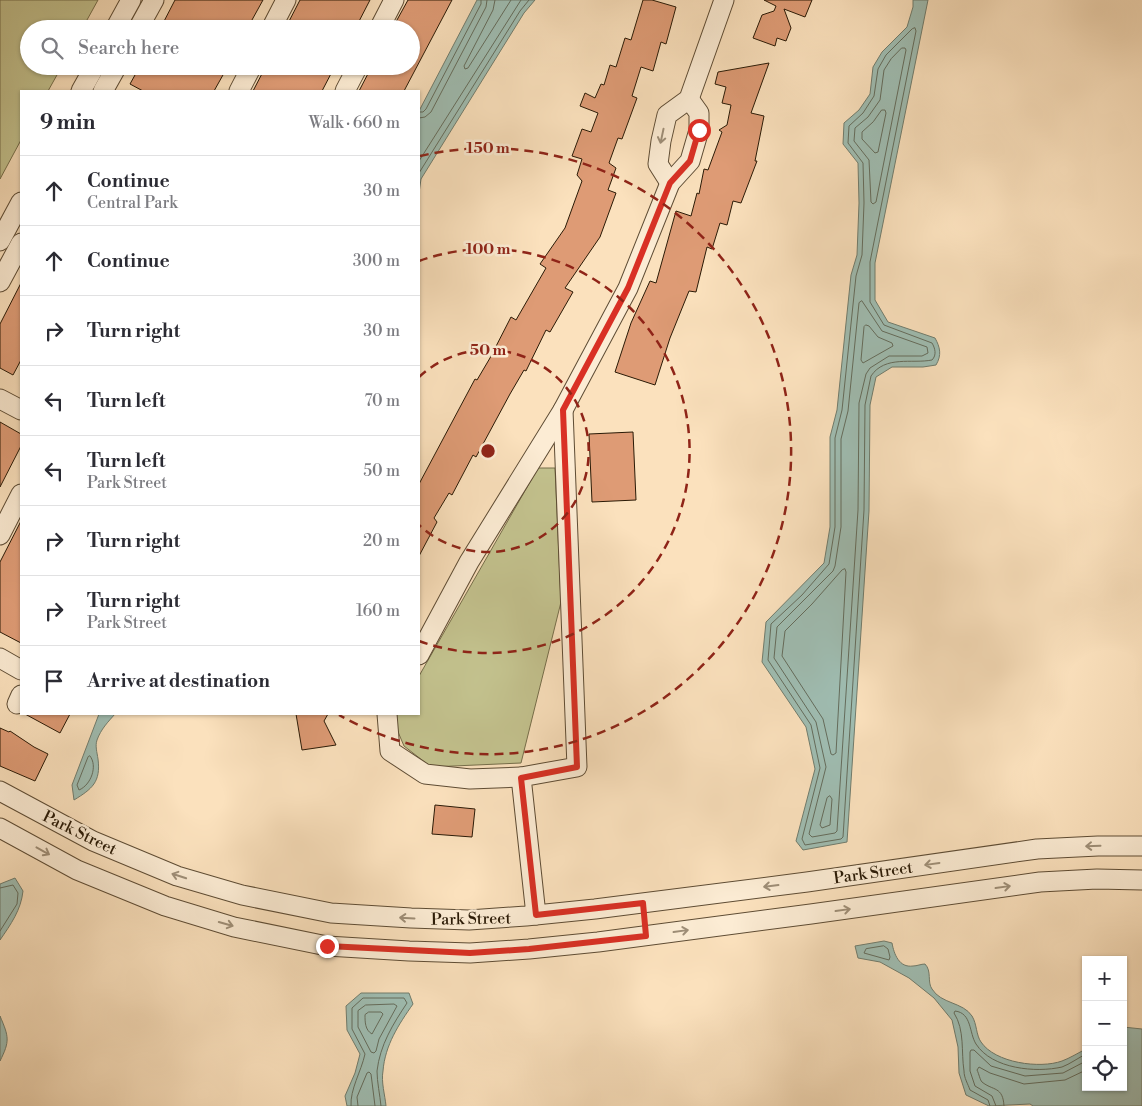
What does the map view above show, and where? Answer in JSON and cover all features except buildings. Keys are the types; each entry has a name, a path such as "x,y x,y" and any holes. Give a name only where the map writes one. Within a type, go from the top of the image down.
{"street":[{"path":"120,20 131,0"},
{"path":"143,20 154,0"},
{"path":"276,20 286,0"},
{"path":"384,20 394,0"},
{"path":"670,183 658,164 667,115 689,99 724,0"},
{"path":"82,90 90,75"},
{"path":"104,90 112,75"},
{"path":"240,90 247,75"},
{"path":"346,90 353,75"},
{"path":"420,653 469,562 563,410 628,288 670,183 690,161 699,130 699,113 689,99"},
{"path":"0,241 20,204"},
{"path":"0,282 20,244"},
{"path":"0,399 20,409"},
{"path":"388,715 390,751 424,774 470,779 521,778 577,767 563,410"},
{"path":"0,535 20,496"},
{"path":"0,658 20,669"},
{"path":"521,778 536,915"},
{"name":"Park Street","path":"0,790 93,841 177,876 242,894 331,913 411,918 470,920 536,915 816,881 1037,849 1142,846"},
{"name":"Park Street","path":"0,828 78,870 165,906 234,927 327,946 409,951 470,953 529,949 646,936 1040,882 1097,879 1142,880"},
{"path":"202,917 211,886"},
{"path":"643,903 646,936"}],"shaded area":[{"path":"0,0 98,0 87,20 20,20 20,75 57,75 49,90 20,90 20,142 0,179"},
{"path":"538,468 555,468 561,602 521,763 431,767 404,746 393,720 396,715 420,715 420,674"}],"water":[{"path":"477,0 535,0 524,13 421,179 420,186 420,109"},
{"path":"913,0 928,0 875,263 875,300 888,322 935,338 940,354 936,365 892,367 876,377 870,405 869,511 847,842 803,850 796,841 815,769 806,727 762,662 766,622 824,563 830,527 830,437 837,410 851,275 857,255 858,163 843,144 844,123 859,110 870,94 873,67 882,52 907,27 913,7"},
{"path":"99,715 114,715 97,740 96,747 99,767 94,784 74,800 72,785"},
{"path":"15,878 23,891 22,898 15,917 0,940 0,884"},
{"path":"884,941 892,943 896,956 904,965 925,964 932,989 941,998 968,1011 974,1019 981,1042 996,1055 1019,1062 1042,1064 1062,1061 1082,1051 1082,1091 1127,1091 1127,1027 1142,1029 1142,1106 1033,1106 1030,1104 989,1106 966,1095 959,1073 958,1047 952,1020 934,998 909,978 880,962 858,958 855,946"},
{"path":"361,993 409,993 413,1004 398,1027 384,1061 383,1084 386,1106 347,1106 345,1096 355,1073 360,1054 347,1030 346,1006"},
{"path":"0,1016 7,1034 7,1044 0,1061"}],"route":[{"path":"327,946 470,953 529,949 646,936 643,903 536,915 521,778 577,767 563,410 628,288 670,183 690,161 699,130"}]}
